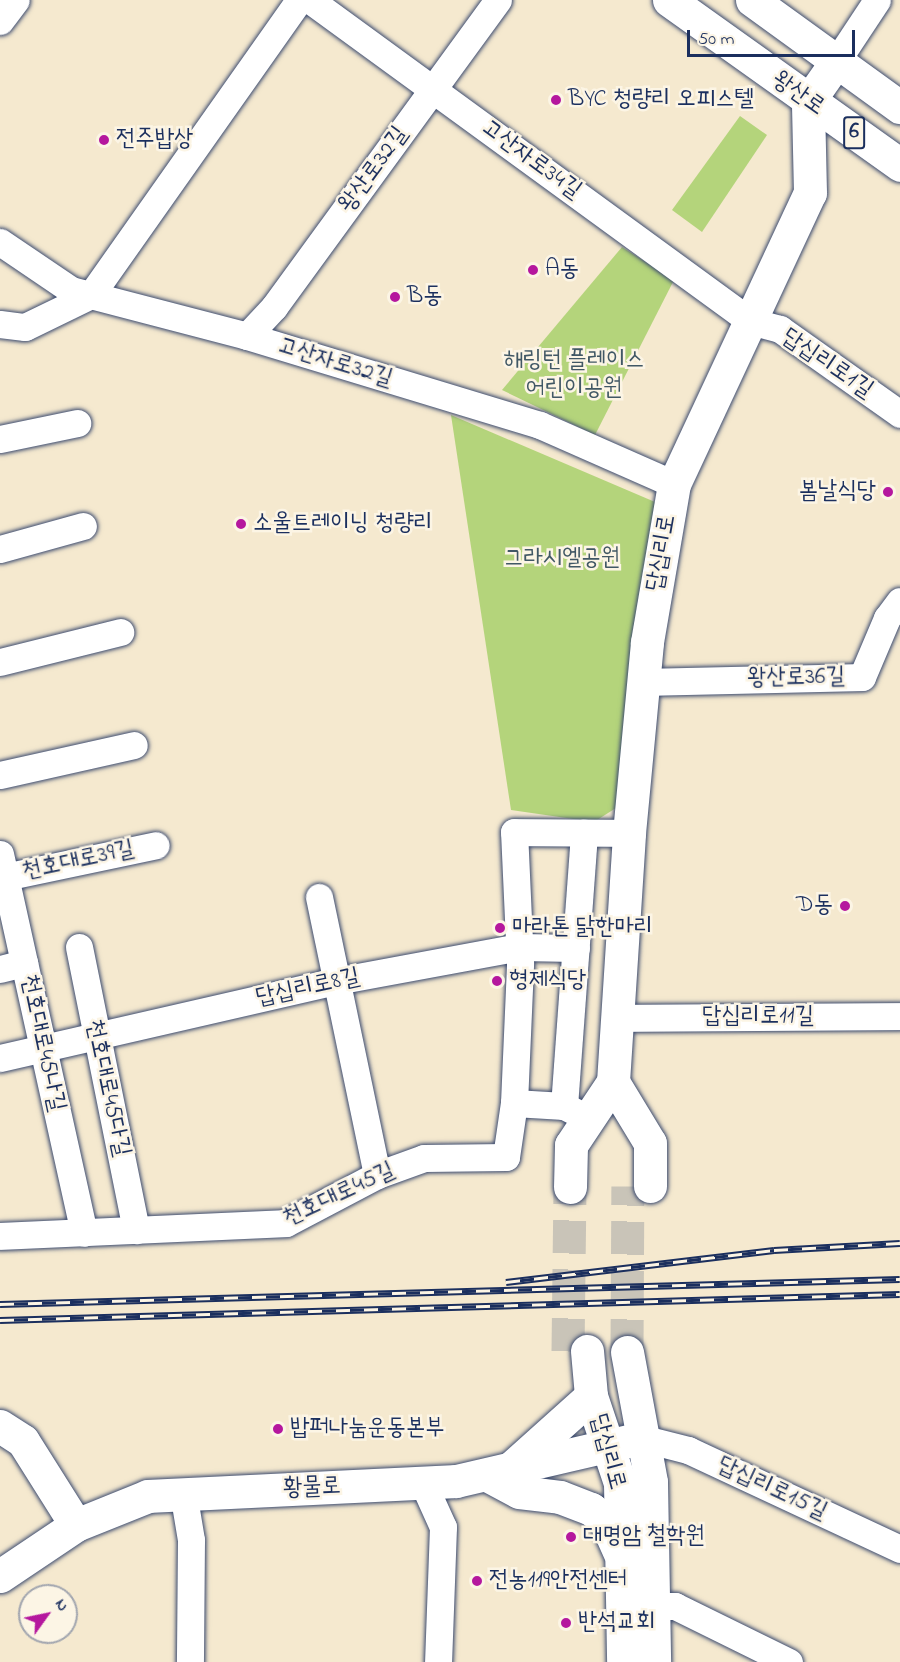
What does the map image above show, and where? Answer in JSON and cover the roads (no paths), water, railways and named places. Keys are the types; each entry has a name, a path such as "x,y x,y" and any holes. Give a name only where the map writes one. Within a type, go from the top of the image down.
{"main road":[{"name":"왕산로","path":"669,0 808,102 900,165"},
{"name":"왕산로","path":"752,0 900,107"},
{"path":"808,102 836,62"},
{"name":"답십리로","path":"577,1113 613,1082 630,833 644,682 674,484 810,193 808,102"},
{"path":"613,1082 650,1143 639,1186"},
{"path":"577,1113 579,1187"},
{"name":"답십리로","path":"563,1417 578,1351 620,1483 623,1662"},
{"name":"답십리로","path":"638,1351 641,1438 651,1482 654,1662"},
{"path":"591,1396 499,1471 519,1492 560,1497 591,1509 605,1521 620,1556"},
{"path":"0,1426 23,1441 76,1525"},
{"name":"황물로","path":"0,1576 76,1525 138,1498 183,1492 424,1485 499,1471 607,1444 641,1438"}],"street":[{"path":"0,21 16,0"},
{"path":"0,324 25,327 91,295 299,0"},
{"name":"고산자로34길","path":"310,0 750,321"},
{"name":"왕산로32길","path":"247,336 274,307 498,0"},
{"path":"836,62 878,0"},
{"name":"고산자로32길","path":"0,242 71,290 247,336 540,425 674,484"},
{"name":"답십리로1길","path":"750,321 780,330 900,414"},
{"path":"0,439 77,423"},
{"path":"0,549 84,526"},
{"name":"왕산로36길","path":"644,682 862,677 887,618 900,600"},
{"path":"0,662 120,632"},
{"path":"0,775 134,745"},
{"path":"584,833 576,948 577,1113 514,1103 519,947 514,832 630,833"},
{"name":"천호대로39길","path":"2,869 156,846"},
{"name":"천호대로45나길","path":"2,869 12,966 43,1048 84,1233"},
{"path":"319,897 376,1175"},
{"name":"천호대로45다길","path":"79,947 136,1230"},
{"name":"답십리로8길","path":"0,1058 336,981 519,947 576,948"},
{"name":"답십리로11길","path":"617,1018 900,1016"},
{"name":"천호대로45길","path":"0,1236 286,1223 376,1175 424,1158 506,1157 514,1103"},
{"name":"답십리로15길","path":"641,1438 688,1450 900,1549"},
{"path":"424,1485 444,1527 438,1662"},
{"path":"183,1492 191,1540 190,1662"},
{"path":"653,1606 675,1606 789,1662"}],"tunnel":[{"path":"627,1352 628,1186"},
{"path":"568,1351 570,1187"}],"railway":[{"path":"506,1282 774,1250 900,1243"},
{"path":"0,1304 900,1279"},
{"path":"0,1320 900,1294"}],"place":[{"name":"BYC 청량리 오피스텔","path":"556,100"},
{"name":"전주밥상","path":"104,140"},
{"name":"A동","path":"533,270"},
{"name":"B동","path":"395,297"},
{"name":"봄날식당","path":"888,492"},
{"name":"소울트레이닝 청량리","path":"241,524"},
{"name":"D동","path":"845,906"},
{"name":"마라톤 닭한마리","path":"500,928"},
{"name":"형제식당","path":"497,981"},
{"name":"밥퍼나눔운동본부","path":"278,1429"},
{"name":"대명암 철학원","path":"571,1537"},
{"name":"전농119안전센터","path":"477,1581"},
{"name":"반석교회","path":"566,1623"}],"park label":[{"name":"해링턴 플레이스 어린이공원","path":"574,375"},
{"name":"그라시엘공원","path":"562,559"}]}
